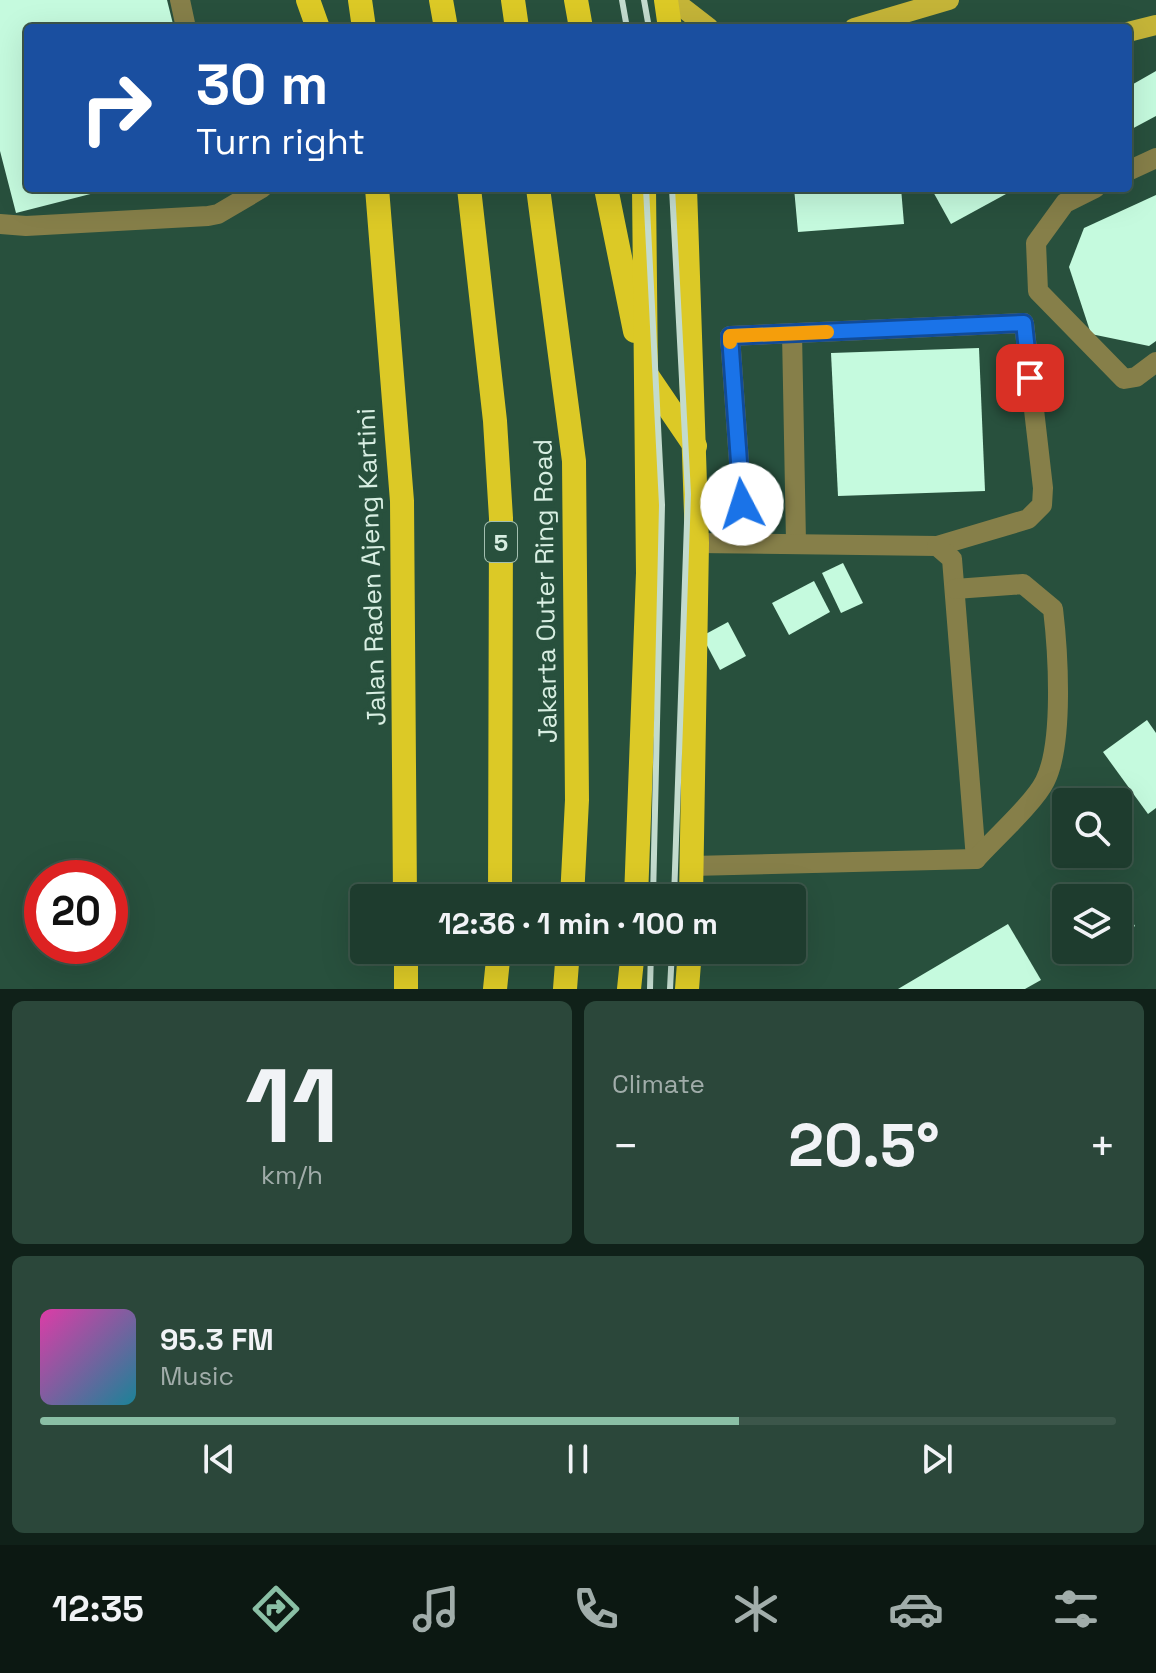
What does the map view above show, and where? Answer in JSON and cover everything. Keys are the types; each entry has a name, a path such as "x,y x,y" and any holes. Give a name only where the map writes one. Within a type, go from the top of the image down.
{"highway":[{"path":"308,0 317,24"},
{"path":"360,0 363,24"},
{"path":"441,0 445,24"},
{"path":"513,0 516,24"},
{"path":"576,0 580,24"},
{"path":"666,0 669,24"},
{"name":"Jalan Raden Ajeng Kartini","path":"377,192 402,501 405,884"},
{"name":"Jakarta Outer Ring Road","path":"469,192 491,374 501,518 500,884"},
{"name":"Jakarta Outer Ring Road","path":"539,192 574,461 577,784 573,884"},
{"path":"607,192 647,378 695,447"},
{"path":"637,884 648,573 644,192"},
{"path":"685,192 696,505 709,543 691,884"},
{"path":"406,964 406,989"},
{"path":"495,989 498,964"},
{"path":"565,989 567,964"},
{"path":"629,989 632,964"},
{"path":"687,989 689,964"}],"main road":[{"path":"673,0 704,24"},
{"path":"868,24 949,0"},
{"path":"1132,31 1156,25"}],"lane":[{"path":"180,0 185,24"},
{"path":"1132,169 1156,158"},
{"path":"222,192 225,209"},
{"path":"0,224 26,226 208,216 255,192"},
{"path":"1087,192 1065,203 1036,243 1038,291 1124,379 1136,377 1156,362"},
{"path":"696,505 742,504 730,336 1024,323 1042,505 1028,519 937,546 709,543"},
{"path":"792,333 796,542"},
{"path":"937,546 952,559 976,859"},
{"path":"692,866 976,859 1045,782 1054,744 1058,651 1053,609 1023,584 955,589"}],"building":[{"path":"0,0 167,0 173,24 24,24 24,192 98,192 16,213 0,151"},
{"path":"1156,71 1156,116 1132,129 1132,85"},
{"path":"794,192 901,192 904,224 798,232"},
{"path":"933,192 1010,192 951,224"},
{"path":"1156,195 1156,341 1149,346 1091,334 1069,267 1084,228"},
{"path":"979,348 985,491 838,496 831,353"},
{"path":"843,563 863,603 841,613 822,573"},
{"path":"814,581 830,612 789,635 772,603"},
{"path":"728,622 746,656 720,670 702,636"},
{"path":"1147,720 1156,733 1156,808 1148,814 1103,752"},
{"path":"1008,924 1041,980 1025,989 898,989"}],"railway":[{"path":"622,0 626,24"},
{"path":"644,0 648,24"},
{"path":"646,192 662,505 653,884"},
{"path":"672,192 688,494 674,884"},
{"path":"650,989 651,964"},
{"path":"670,989 671,964"}],"slow traffic":[{"path":"730,342 730,336 827,332"}],"route":[{"path":"742,504 730,336 1024,323 1030,378"}]}
